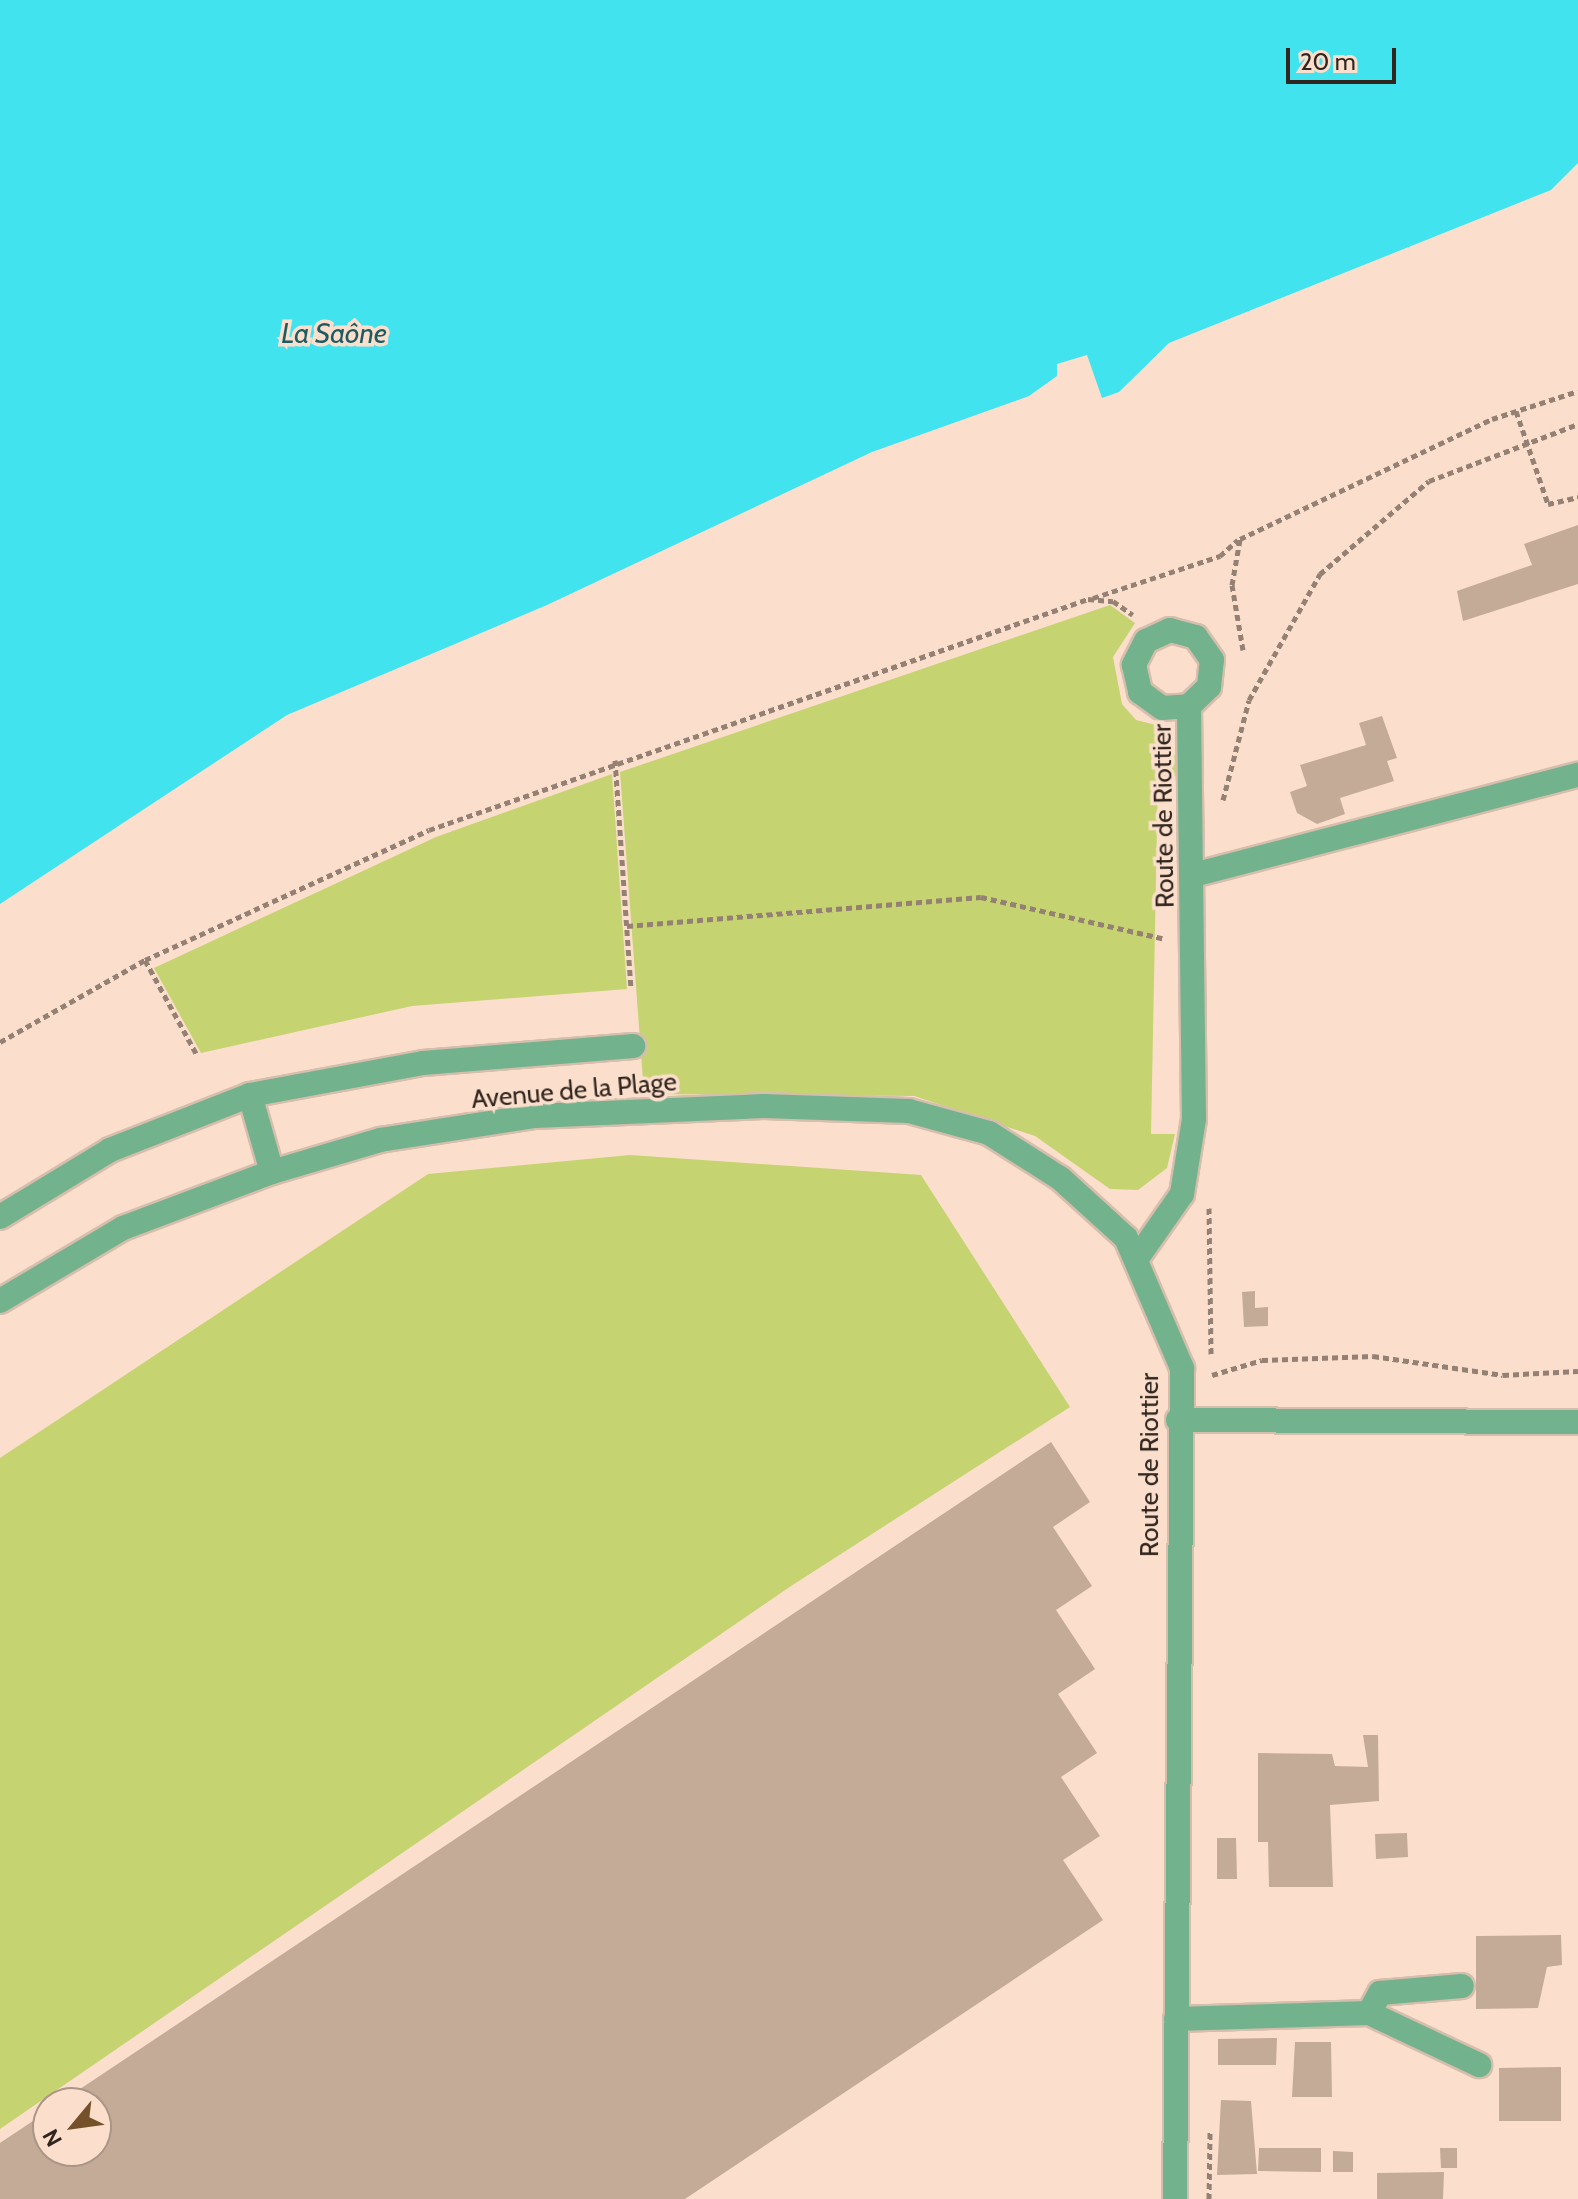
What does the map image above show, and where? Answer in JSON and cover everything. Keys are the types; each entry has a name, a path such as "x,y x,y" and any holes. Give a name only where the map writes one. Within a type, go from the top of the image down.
{"street":[{"path":"1155,637 1170,630 1196,637 1212,660 1209,687"},
{"name":"Route de Riottier","path":"1155,637 1134,665 1140,692 1162,708 1189,706 1209,687"},
{"name":"Route de Riottier","path":"1175,2199 1178,1420 1182,1368 1138,1257 1182,1194 1194,1119 1195,946 1189,706"},
{"path":"1193,875 1578,775"},
{"path":"0,1217 110,1150 250,1095 423,1063 633,1046"},
{"path":"250,1095 272,1172"},
{"name":"Avenue de la Plage","path":"0,1301 123,1228 272,1172 380,1140 535,1116 764,1106 909,1111 989,1133 1048,1171 1138,1257"},
{"path":"1178,1420 1578,1422"},
{"path":"1369,2013 1380,1993 1462,1986"},
{"path":"1176,2019 1369,2013 1479,2065"}],"path":[{"path":"0,1042 145,960 312,879 615,760 1220,556 1240,539 1516,411 1578,391"},
{"path":"1516,411 1548,504 1578,497"},
{"path":"1222,805 1249,700 1320,574 1429,481 1526,440 1578,424"},
{"path":"1209,687 1244,658 1232,585 1240,539"},
{"path":"1088,599 1113,601 1155,637"},
{"path":"615,760 631,988"},
{"path":"627,926 981,897 1195,946"},
{"path":"145,960 197,1055"},
{"path":"1211,1375 1262,1360 1373,1356 1503,1375 1578,1371"}],"green space":[{"path":"1110,605 1135,623 1113,657 1122,704 1136,720 1156,725 1179,762 1180,776 1158,777 1151,1134 1175,1134 1167,1168 1138,1190 1110,1189 1035,1136 914,1096 644,1094 620,772"},
{"path":"612,774 627,989 412,1006 201,1053 154,968 436,837"},
{"path":"630,1155 921,1175 1070,1407 791,1586 61,2087 32,2087 32,2107 0,2129 0,1458 428,1174"}],"water":[{"name":"La Saône","path":"0,0 1578,0 1578,163 1551,190 1169,343 1119,392 1102,398 1087,355 1057,364 1057,376 1029,396 872,452 547,605 287,715 0,904"}],"building":[{"path":"1578,525 1578,584 1463,621 1457,591 1532,565 1524,544"},
{"path":"1382,716 1397,758 1387,761 1394,781 1340,798 1345,814 1317,824 1297,813 1290,792 1307,786 1300,765 1366,745 1359,723"},
{"path":"1255,1291 1255,1308 1268,1307 1268,1326 1244,1327 1242,1292"},
{"path":"1051,1442 1090,1502 1053,1527 1092,1586 1056,1610 1095,1669 1058,1694 1097,1753 1061,1777 1100,1836 1063,1860 1103,1920 685,2199 0,2199 0,2143 32,2122 32,2167 112,2167 112,2087 83,2087"},
{"path":"1363,1735 1378,1735 1379,1801 1330,1805 1333,1887 1269,1887 1268,1842 1258,1842 1258,1753 1332,1754 1335,1766 1368,1767"},
{"path":"1407,1833 1408,1857 1376,1859 1375,1834"},
{"path":"1217,1838 1236,1838 1237,1879 1217,1879"},
{"path":"1561,1935 1562,1965 1547,1967 1538,2008 1476,2009 1476,1936"},
{"path":"1277,2038 1276,2065 1218,2065 1218,2039"},
{"path":"1295,2042 1331,2042 1332,2097 1292,2097"},
{"path":"1561,2067 1561,2121 1499,2121 1499,2068"},
{"path":"1221,2100 1251,2101 1257,2174 1217,2175"},
{"path":"1259,2148 1321,2148 1321,2172 1258,2171"},
{"path":"1440,2148 1457,2148 1457,2168 1441,2168"},
{"path":"1333,2151 1353,2152 1353,2172 1333,2172"},
{"path":"1444,2172 1443,2199 1377,2199 1377,2173"}]}
